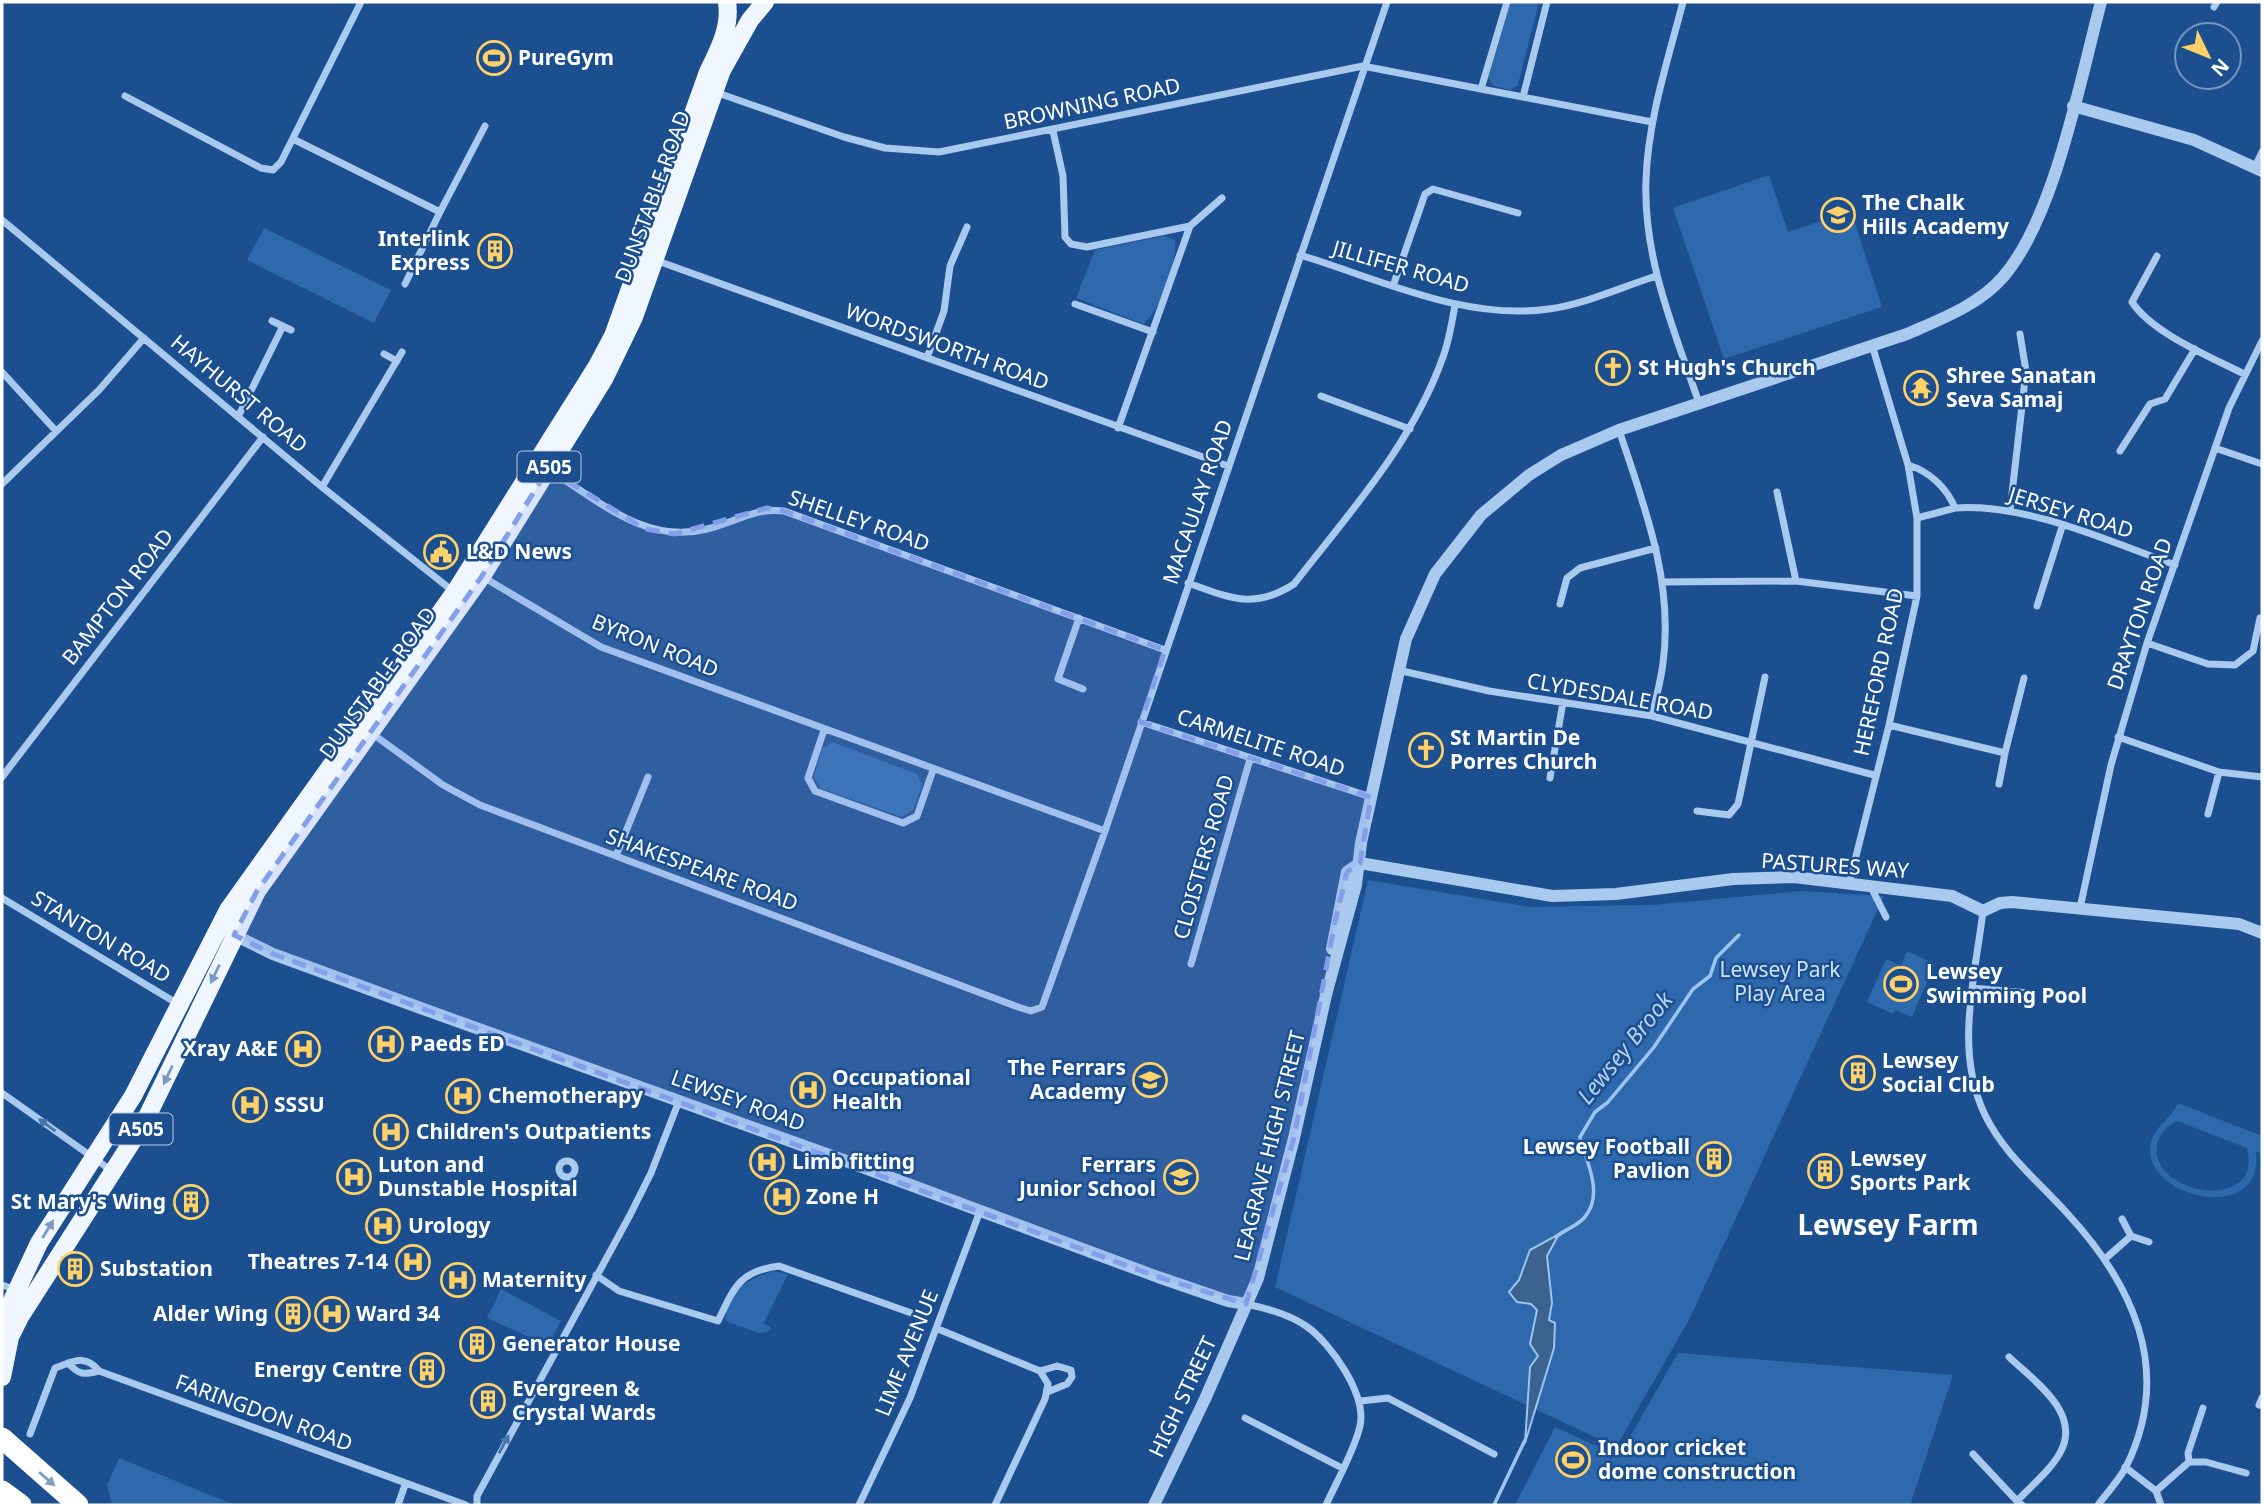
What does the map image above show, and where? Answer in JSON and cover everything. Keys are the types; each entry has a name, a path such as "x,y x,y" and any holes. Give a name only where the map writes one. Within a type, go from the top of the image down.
{"highway":[{"path":"2,1438 78,1505"},
{"path":"2,1491 21,1505"}],"main road":[{"name":"DUNSTABLE ROAD","path":"2,1322 10,1288 133,1096 226,931 494,533 613,336 708,72 722,42 727,23 727,2"},
{"name":"DUNSTABLE ROAD","path":"3,1368 20,1317 154,1106 226,931 482,576 621,348 715,91 736,44 765,2"}],"street":[{"path":"125,96 261,168 272,170 281,162 361,2"},
{"name":"MACAULAY ROAD","path":"1036,1010 1046,1000 1105,831 1363,66 1387,2"},
{"path":"1481,89 1507,2"},
{"path":"1523,97 1547,2"},
{"path":"1683,2 1652,122 1646,181 1648,226 1656,276 1699,402"},
{"name":"LEAGRAVE HIGH STREET","path":"1246,1304 1258,1278 1360,863 1371,797 1405,639 1435,574 1481,515 1530,475 1561,455 1619,430 1871,345 1952,314 1984,294 2003,277 2024,247 2043,206 2101,2"},
{"name":"BROWNING ROAD","path":"715,91 844,137 885,148 939,152 1363,66 1652,122"},
{"path":"2073,106 2194,140 2258,169 2262,152"},
{"path":"405,284 485,127"},
{"path":"1053,131 1063,176 1065,237 1070,244 1087,247 1190,226"},
{"path":"293,139 440,212"},
{"path":"1393,286 1425,194 1433,189 1518,213"},
{"path":"1118,428 1190,226 1222,198"},
{"name":"HAYHURST ROAD","path":"2,220 322,487 455,592"},
{"path":"927,358 944,311 950,266 967,227"},
{"name":"JILLIFER ROAD","path":"1300,255 1455,305 1552,309 1656,276"},
{"path":"2157,256 2132,302 2139,313 2194,349 2244,374"},
{"name":"WORDSWORTH ROAD","path":"655,260 1228,466"},
{"path":"1075,304 1153,332"},
{"path":"1188,583 1238,600 1254,601 1276,596 1294,584 1395,456 1445,354 1455,305"},
{"path":"272,321 291,330"},
{"path":"238,417 283,326"},
{"path":"2010,511 2026,371 2020,334"},
{"path":"2,484 99,390 144,338"},
{"name":"DRAYTON ROAD","path":"2080,908 2118,737 2147,643 2214,448 2244,374 2262,341"},
{"name":"HEREFORD ROAD","path":"1849,884 1874,775 1889,725 1917,596 1917,518 1908,465 1871,345"},
{"path":"2120,451 2150,404 2165,399 2194,349"},
{"path":"322,487 402,352"},
{"path":"384,354 397,361"},
{"path":"2,372 56,431"},
{"path":"1321,396 1410,429"},
{"path":"1619,430 1656,548 1662,582 1666,621 1663,663 1652,716"},
{"name":"BAMPTON ROAD","path":"2,777 263,437"},
{"path":"2214,448 2262,464"},
{"path":"1908,465 1920,468 1949,493 1955,508"},
{"name":"SHELLEY ROAD","path":"548,469 645,529 675,534 709,529 767,508 784,511 1165,650"},
{"path":"1777,492 1796,581"},
{"name":"JERSEY ROAD","path":"1917,518 1955,508 1980,506 2010,511 2175,565"},
{"path":"2037,606 2062,527"},
{"path":"1560,604 1567,578 1580,568 1656,548"},
{"name":"BYRON ROAD","path":"482,576 601,647 1105,831"},
{"path":"1662,582 1796,581 1917,596"},
{"path":"1079,618 1058,679 1083,689"},
{"path":"2147,643 2208,664 2235,665 2253,651 2260,618"},
{"name":"CLYDESDALE ROAD","path":"1398,670 1489,691 1652,716 1874,775"},
{"path":"1697,811 1729,815 1738,804 1751,753 1750,741 1765,677"},
{"path":"1999,784 2024,678"},
{"path":"1550,778 1563,702"},
{"name":"CARMELITE ROAD","path":"1141,722 1371,797"},
{"path":"1889,725 2005,753"},
{"path":"824,730 808,778 816,790 902,823 917,816 933,770"},
{"name":"SHAKESPEARE ROAD","path":"370,733 443,785 480,805 1017,1007 1036,1010"},
{"path":"2118,737 2219,772 2262,777"},
{"name":"CLOISTERS ROAD","path":"1191,964 1250,759"},
{"path":"2208,814 2219,772"},
{"path":"616,856 648,777"},
{"name":"PASTURES WAY","path":"1360,863 1552,896 1616,894 1733,879 1794,877 1952,896 1983,911"},
{"path":"1870,886 1886,916"},
{"name":"STANTON ROAD","path":"2,898 182,1006"},
{"path":"2098,1505 2125,1467 2143,1419 2147,1377 2143,1339 2131,1301 2106,1258 2040,1184 2015,1162 1984,1114 1974,1083 1968,1041 1972,988 1983,911 2000,903 2012,902 2239,924 2262,933"},
{"name":"LEWSEY ROAD","path":"226,931 274,954 1222,1299 1246,1304"},
{"path":"1972,988 2029,993"},
{"path":"2,1093 105,1166 110,1178"},
{"path":"477,1505 477,1496 651,1172 680,1101"},
{"name":"LIME AVENUE","path":"859,1505 910,1398 981,1211"},
{"path":"2122,1219 2131,1236 2149,1242"},
{"path":"2106,1258 2131,1236"},
{"path":"596,1275 619,1291 718,1321 737,1284 762,1268 779,1266 917,1315"},
{"path":"1246,1304 1265,1307 1304,1324 1321,1338 1361,1401 1360,1426 1329,1504"},
{"name":"HIGH STREET","path":"1154,1505 1246,1304"},
{"path":"938,1329 1040,1371 1048,1384 1047,1392 995,1505"},
{"path":"1973,1454 2020,1503 2062,1451 2066,1425 2058,1404 2009,1357"},
{"name":"FARINGDON ROAD","path":"68,1363 78,1358 92,1362 99,1371 405,1485 466,1505"},
{"path":"30,1434 55,1368 68,1363 76,1373 85,1375 99,1371"},
{"path":"1040,1371 1057,1366 1071,1370 1072,1377 1068,1384 1047,1392"},
{"path":"1361,1401 1388,1398 1494,1454"},
{"path":"2189,1462 2188,1452 2203,1408"},
{"path":"1245,1418 1342,1468"},
{"path":"2156,1491 2189,1462 2206,1462 2246,1473"},
{"path":"2125,1467 2156,1491 2161,1505"},
{"path":"398,1505 405,1485"}],"highlighted area":[{"path":"548,469 645,529 675,534 767,508 784,511 1165,650 1141,722 1371,797 1360,863 1347,872 1335,922 1294,1138 1246,1304 1158,1277 273,954 234,935 257,891 482,576"}],"green space":[{"path":"1511,2 1539,2 1518,85 1510,90 1494,86 1488,78"},
{"path":"1769,175 1788,232 1851,211 1882,307 1724,359 1673,208"},
{"path":"264,228 391,290 374,323 247,260"},
{"path":"1164,236 1175,240 1174,261 1161,298 1143,324 1076,298 1095,250"},
{"path":"832,742 917,774 922,785 913,810 902,817 820,788 814,777 822,749"},
{"name":"Lewsey Park Play Area","path":"1368,880 1531,907 1652,905 1802,891 1884,896 1690,1318 1616,1447 1275,1287"},
{"name":"Lewsey Swimming Pool","path":"1907,951 1935,964 1912,1017 1895,1010 1893,1014 1867,1002 1886,959 1901,966"},
{"path":"2178,1103 2262,1136 2261,1153 2256,1152 2254,1175 2242,1189 2225,1196 2205,1196 2184,1191 2166,1180 2154,1166 2151,1141 2157,1129","holes":["2177,1121 2247,1148 2248,1169 2239,1183 2224,1189 2205,1190 2186,1185 2170,1176 2159,1162 2157,1145 2164,1130"]},
{"path":"775,1271 788,1274 764,1323 771,1328 768,1332 758,1333 726,1321 729,1302 740,1287"},
{"path":"501,1289 561,1321 551,1341 544,1344 487,1318"},
{"path":"1678,1353 1953,1375 1910,1505 1515,1505 1555,1427 1619,1456"},
{"path":"119,1458 235,1505 112,1505 107,1485"}],"shaded area":[{"path":"1559,1234 1547,1256 1552,1303 1549,1320 1555,1323 1554,1348 1525,1443 1530,1367 1538,1356 1530,1344 1537,1310 1531,1304 1517,1302 1509,1292 1519,1280 1530,1250"}],"waterway":[{"name":"Lewsey Brook","path":"1556,1237 1581,1221 1590,1209 1594,1189 1580,1137 1595,1112 1607,1103 1654,1047 1693,989 1710,976 1716,958 1739,935"},
{"name":"Lewsey Brook","path":"1494,1505 1525,1440"}],"place":[{"name":"PureGym","path":"494,58"},
{"name":"The Chalk Hills Academy","path":"1838,215"},
{"name":"Interlink Express","path":"495,251"},
{"name":"St Hugh's Church","path":"1613,368"},
{"name":"Shree Sanatan Seva Samaj","path":"1921,388"},
{"name":"L&D News","path":"441,552"},
{"name":"St Martin De Porres Church","path":"1426,750"},
{"name":"Lewsey Swimming Pool","path":"1901,984"},
{"name":"Paeds ED","path":"386,1044"},
{"name":"Xray A&E","path":"303,1049"},
{"name":"Lewsey Social Club","path":"1858,1073"},
{"name":"The Ferrars Academy","path":"1150,1080"},
{"name":"Occupational Health","path":"808,1090"},
{"name":"Chemotherapy","path":"463,1096"},
{"name":"SSSU","path":"250,1105"},
{"name":"Children's Outpatients","path":"391,1132"},
{"name":"Lewsey Football Pavlion","path":"1714,1159"},
{"name":"Limb fitting","path":"767,1162"},
{"name":"Lewsey Sports Park","path":"1825,1171"},
{"name":"Luton and Dunstable Hospital","path":"354,1177"},
{"name":"Ferrars Junior School","path":"1181,1177"},
{"name":"Zone H","path":"782,1197"},
{"name":"St Mary's Wing","path":"191,1202"},
{"name":"Urology","path":"383,1226"},
{"name":"Theatres 7-14","path":"413,1262"},
{"name":"Substation","path":"75,1269"},
{"name":"Maternity","path":"458,1280"},
{"name":"Alder Wing","path":"293,1314"},
{"name":"Ward 34","path":"332,1314"},
{"name":"Generator House","path":"477,1344"},
{"name":"Energy Centre","path":"427,1370"},
{"name":"Evergreen & Crystal Wards","path":"488,1401"},
{"name":"Indoor cricket dome construction","path":"1573,1460"}],"district":[{"name":"Lewsey Farm","path":"1888,1225"}]}
